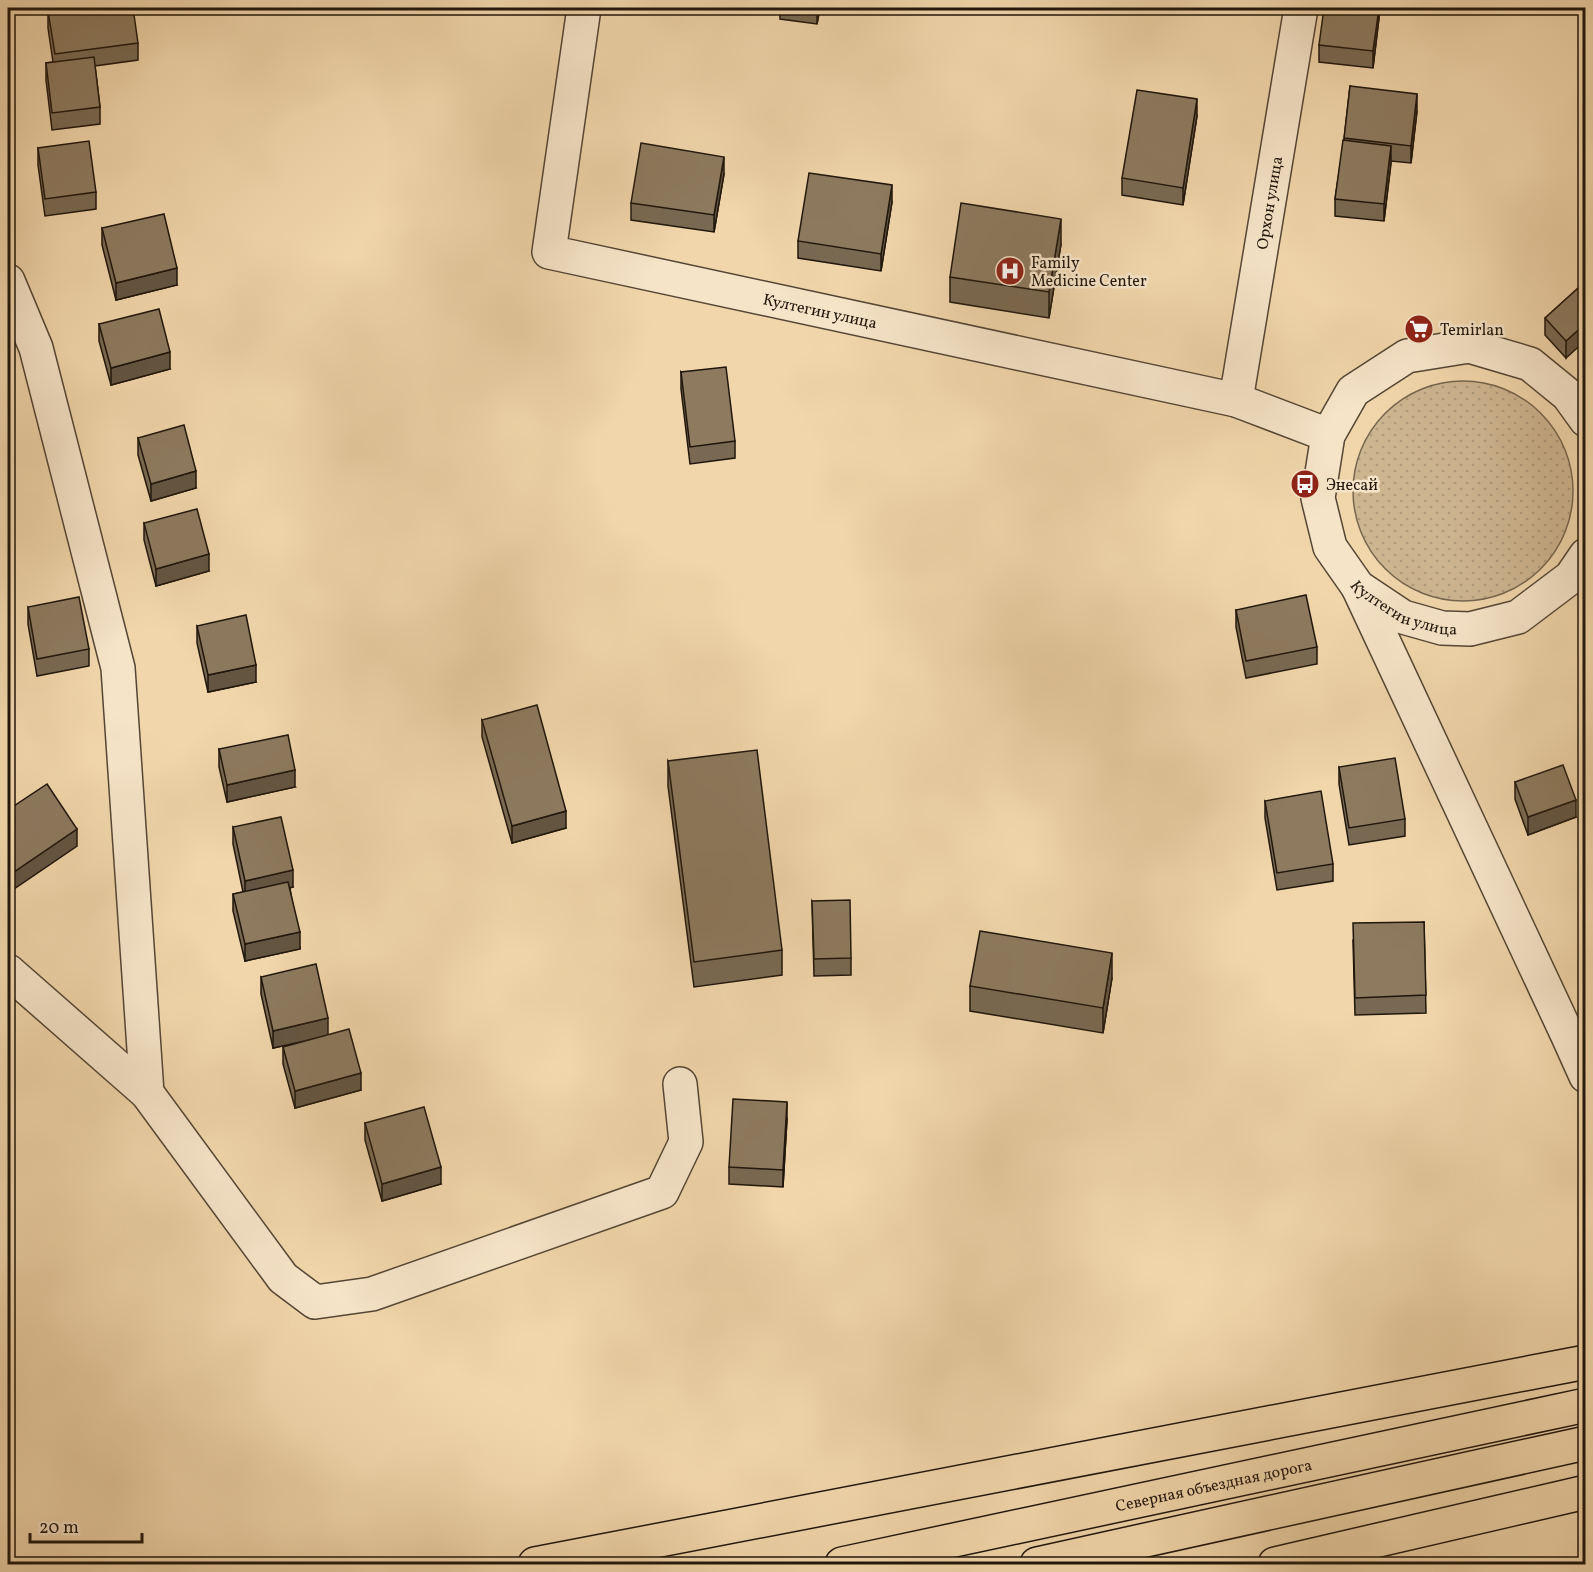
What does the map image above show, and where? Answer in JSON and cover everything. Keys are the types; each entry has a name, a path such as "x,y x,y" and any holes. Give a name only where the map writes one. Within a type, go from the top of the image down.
{"highway":[{"path":"536,1564 1586,1362"},
{"name":"Северная объездная дорога","path":"842,1564 1586,1405"},
{"path":"1037,1564 1586,1443"},
{"path":"1275,1564 1586,1492"}],"street":[{"name":"Култегин улица","path":"584,8 549,252 1236,400 1328,435"},
{"name":"Орхон улица","path":"1236,400 1300,8"},
{"path":"8,281 36,348 118,668 147,1093"},
{"name":"Култегин улица","path":"1586,420 1568,395 1530,364 1469,346 1407,356 1353,391 1328,435 1318,498 1330,547 1359,587 1403,617 1442,628 1470,629 1518,617 1571,577 1586,555"},
{"path":"1359,587 1586,1076"},
{"path":"8,971 147,1093 283,1278 315,1302 372,1294 662,1192 686,1142 680,1084"}],"shaded area":[{"path":"1452,381 1474,381 1505,389 1524,399 1541,413 1555,430 1565,449 1573,480 1573,502 1565,533 1555,552 1541,569 1524,583 1505,593 1474,601 1452,601 1411,588 1393,576 1378,561 1361,533 1353,502 1353,480 1366,439 1378,421 1393,406 1421,389"}],"building":[{"path":"74,8 133,8 138,43 55,54 48,11"},
{"path":"1324,8 1379,8 1373,51 1319,45"},
{"path":"94,57 100,107 52,113 46,63"},
{"path":"1350,86 1417,94 1411,146 1344,138"},
{"path":"1137,90 1197,99 1183,188 1122,178"},
{"path":"1343,140 1391,146 1384,204 1335,199"},
{"path":"89,141 96,192 45,199 38,148"},
{"path":"641,143 724,157 714,215 631,203"},
{"path":"809,173 892,185 881,254 798,241"},
{"path":"961,203 1061,219 1049,292 950,277"},
{"path":"164,214 177,268 116,283 102,228"},
{"path":"1586,281 1586,323 1566,341 1545,318"},
{"path":"159,309 170,352 111,368 99,324"},
{"path":"726,367 735,441 690,447 681,372"},
{"path":"184,425 196,471 151,484 138,438"},
{"path":"197,509 209,554 156,569 144,523"},
{"path":"1306,595 1317,647 1246,661 1236,610"},
{"path":"79,597 89,649 37,659 28,607"},
{"path":"246,615 256,665 208,675 197,626"},
{"path":"537,705 566,811 512,826 482,720"},
{"path":"288,735 295,770 227,785 219,749"},
{"path":"757,750 782,950 694,962 668,761"},
{"path":"1395,758 1405,819 1349,828 1339,767"},
{"path":"1563,765 1576,800 1528,817 1515,782"},
{"path":"47,784 77,829 8,876 8,810"},
{"path":"1321,791 1333,864 1277,873 1265,801"},
{"path":"281,817 293,870 245,881 233,827"},
{"path":"288,882 300,932 245,944 233,894"},
{"path":"850,900 851,958 814,959 812,901"},
{"path":"1424,922 1426,995 1355,998 1353,923"},
{"path":"980,931 1112,953 1103,1008 970,986"},
{"path":"316,964 328,1018 273,1031 261,977"},
{"path":"349,1029 361,1073 295,1091 283,1047"},
{"path":"733,1099 787,1102 783,1170 729,1167"},
{"path":"424,1107 441,1167 382,1184 365,1123"}],"place":[{"name":"Family Medicine Center","path":"1010,271"},
{"name":"Temirlan","path":"1419,329"},
{"name":"Энесай","path":"1305,484"}]}
